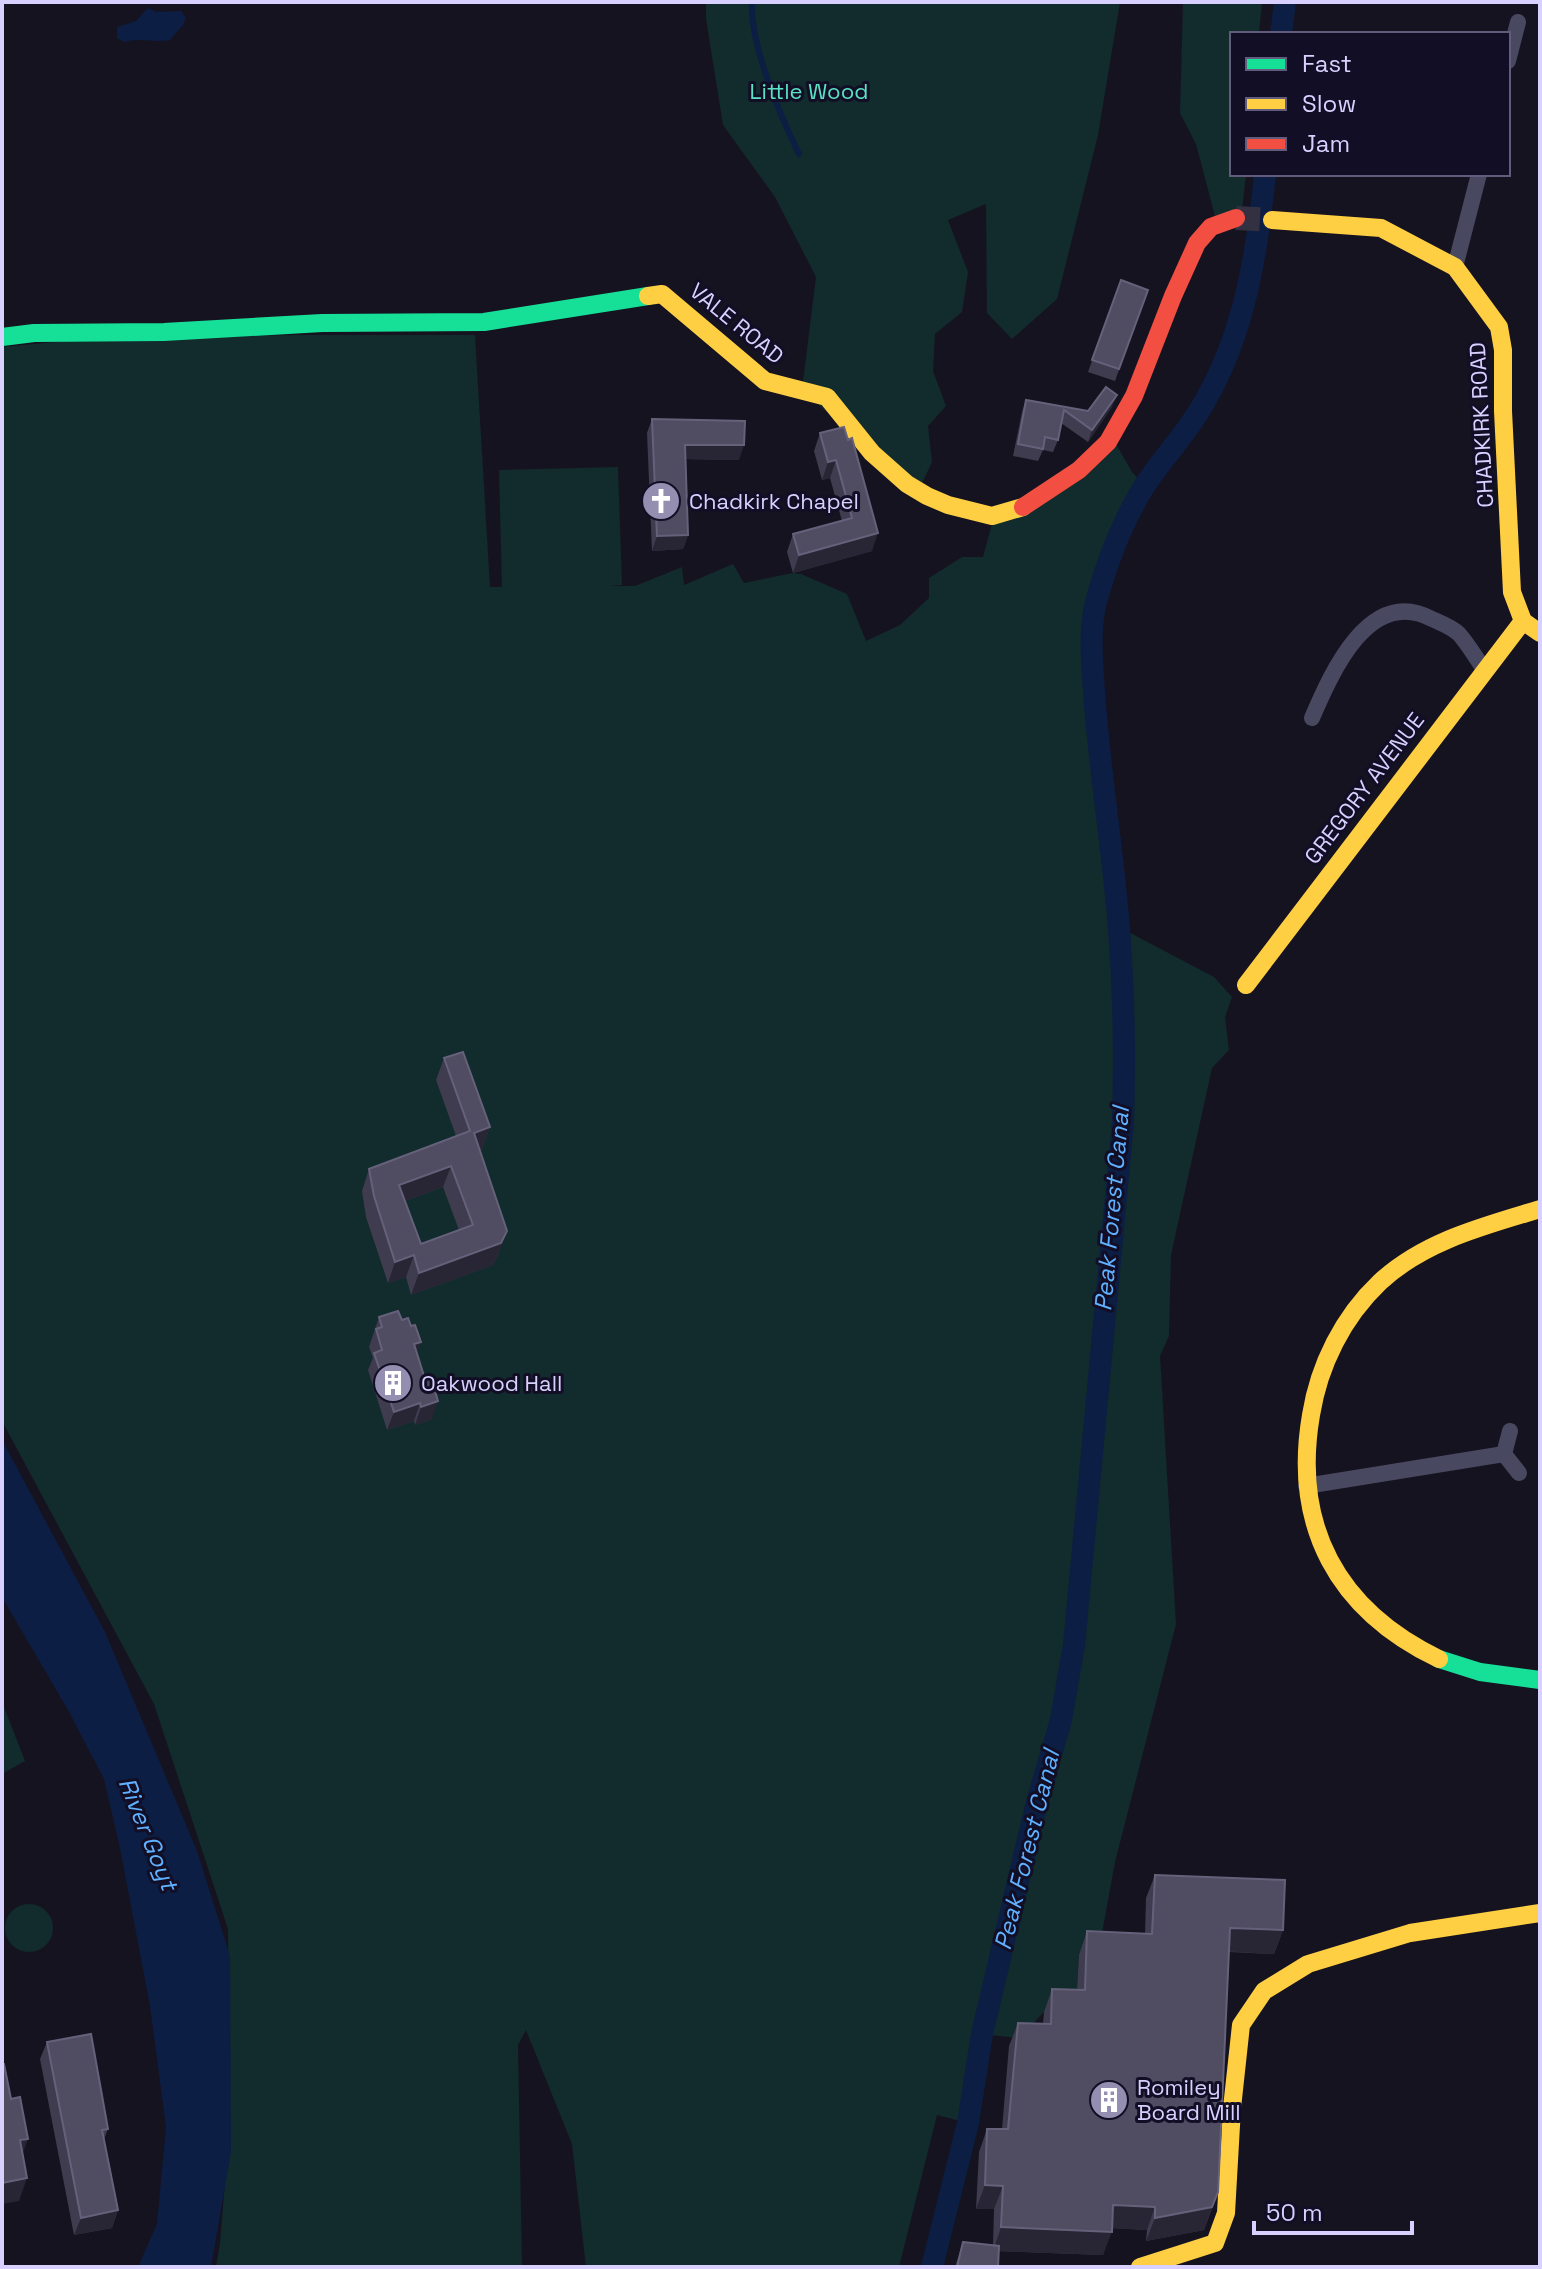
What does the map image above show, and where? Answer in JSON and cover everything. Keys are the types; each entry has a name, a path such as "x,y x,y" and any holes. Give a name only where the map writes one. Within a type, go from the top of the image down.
{"street":[{"path":"1510,53 1518,22"},
{"path":"1455,267 1478,176"},
{"name":"VALE ROAD","path":"2,337 34,333 164,332 322,323 484,322 662,294 765,381 827,397 850,430 879,461 918,492 955,508 994,516 1029,505 1077,472 1112,437 1137,394 1175,289 1191,256 1205,232 1227,219 1236,218"},
{"name":"CHADKIRK ROAD","path":"1272,220 1381,228 1455,267 1499,327 1503,350 1512,592 1523,621"},
{"path":"1312,718 1347,649 1369,624 1397,612 1423,614 1457,632 1484,669"},
{"path":"1523,621 1540,633"},
{"name":"GREGORY AVENUE","path":"1246,985 1523,621"},
{"path":"1540,1209 1435,1244 1383,1279 1359,1305 1327,1358 1311,1408 1306,1446 1306,1486 1315,1527 1332,1566 1358,1601 1384,1626 1446,1663 1478,1673 1540,1680"},
{"path":"1504,1454 1510,1431"},
{"path":"1306,1486 1504,1454"},
{"path":"1504,1454 1519,1473"},
{"path":"1140,2267 1215,2243 1226,2213 1241,2025 1264,1991 1308,1964 1410,1933 1540,1913"}],"green space":[{"name":"Little Wood","path":"706,2 1120,2 1098,135 1057,299 1012,339 987,313 986,204 948,220 968,272 962,312 935,334 933,371 946,406 928,426 932,462 918,492 802,390 816,277 775,197 723,125"},
{"path":"1183,2 1262,2 1259,32 1230,32 1230,176 1246,176 1242,210 1215,216 1196,144 1180,113"},
{"path":"475,335 490,587 502,587 499,470 618,467 622,585 609,586 635,586 682,567 684,585 733,564 744,583 801,574 847,594 866,641 900,625 929,598 929,578 962,557 983,557 994,516 1112,437 1132,472 1145,486 1120,533 1095,605 1093,638 1100,768 1119,927 1214,977 1232,997 1225,1017 1229,1050 1212,1068 1171,1255 1169,1336 1160,1356 1176,1624 1115,1862 1098,1955 1079,1955 1076,2014 1044,2012 1019,2038 982,2034 968,2123 937,2115 899,2267 586,2267 572,2144 526,2030 518,2045 522,2267 216,2267 229,2133 228,1929 154,1704 2,1421 2,347 88,339"},
{"path":"2,1702 25,1761 2,1774"},
{"path":"29,1904 46,1911 53,1928 46,1945 29,1952 12,1945 5,1928 12,1911"}],"water":[{"path":"148,8 156,12 181,11 186,18 170,40 124,42 117,38 117,27 136,21"},
{"name":"River Goyt","path":"2,1440 105,1632 197,1851 230,1956 231,2152 211,2267 138,2267 157,2224 166,2127 150,2006 104,1779 2,1597"}],"building":[{"path":"1121,280 1148,290 1119,369 1092,360"},
{"path":"1106,387 1117,395 1092,430 1064,410 1058,440 1045,437 1043,449 1018,444 1026,400 1088,411"},
{"path":"652,419 745,421 744,445 685,445 688,535 657,536"},
{"path":"844,427 848,440 852,438 878,533 799,555 793,534 852,518 836,460 828,462 820,433"},
{"path":"463,1052 490,1127 474,1133 507,1231 501,1243 419,1273 414,1255 395,1262 374,1196 369,1169 470,1131 444,1058","holes":["451,1166 473,1225 421,1244 399,1185"]},
{"name":"Oakwood Hall","path":"398,1311 402,1320 408,1318 411,1326 415,1325 421,1342 414,1344 425,1379 431,1377 438,1401 421,1407 420,1403 394,1412 374,1353 382,1350 376,1329 382,1327 379,1317"},
{"name":"Romiley Board Mill","path":"1155,1875 1285,1880 1283,1930 1230,1928 1218,2192 1212,2207 1155,2218 1155,2207 1113,2205 1112,2232 1001,2227 1003,2186 985,2185 987,2129 1008,2129 1018,2023 1051,2024 1052,1989 1085,1990 1087,1931 1152,1934"},
{"path":"91,2034 108,2129 102,2130 118,2210 81,2218 47,2042"},
{"path":"2,2064 11,2099 20,2097 28,2139 20,2140 27,2178 2,2183"},
{"path":"963,2242 999,2246 998,2267 957,2267"}],"waterway":[{"path":"752,2 761,59 799,154"},
{"name":"Peak Forest Canal","path":"1281,32 1285,2"},
{"name":"Peak Forest Canal","path":"932,2267 968,2123 982,2034 1036,1806 1061,1720 1074,1645 1124,1098 1121,952 1095,705 1092,653 1094,614 1100,587 1130,512 1145,485 1199,412 1230,347 1253,262 1265,176"}],"tunnel":[{"path":"1236,218 1272,220"}],"traffic: fast":[{"path":"2,337 34,333 164,332 322,323 484,322 648,296"},
{"path":"1439,1659 1480,1672 1540,1680"}],"traffic: slow":[{"path":"1272,220 1381,228 1455,267 1499,327 1503,350 1512,592 1523,621 1540,633"},
{"path":"648,296 662,294 765,381 827,397 872,453 907,484 927,496 948,505 992,516 1023,507"},
{"path":"1246,985 1523,621"},
{"path":"1439,1659 1403,1639 1373,1616 1349,1590 1330,1560 1316,1528 1309,1493 1307,1455 1315,1396 1327,1360 1344,1326 1380,1282 1435,1245 1540,1209"},
{"path":"1140,2267 1215,2243 1226,2213 1241,2025 1264,1991 1308,1964 1410,1933 1540,1913"}],"traffic: jam":[{"path":"1023,507 1079,470 1108,442 1134,396 1197,243 1211,227 1236,218"}],"place":[{"name":"Chadkirk Chapel","path":"661,501"},
{"name":"Oakwood Hall","path":"393,1383"},
{"name":"Romiley Board Mill","path":"1109,2100"}]}
